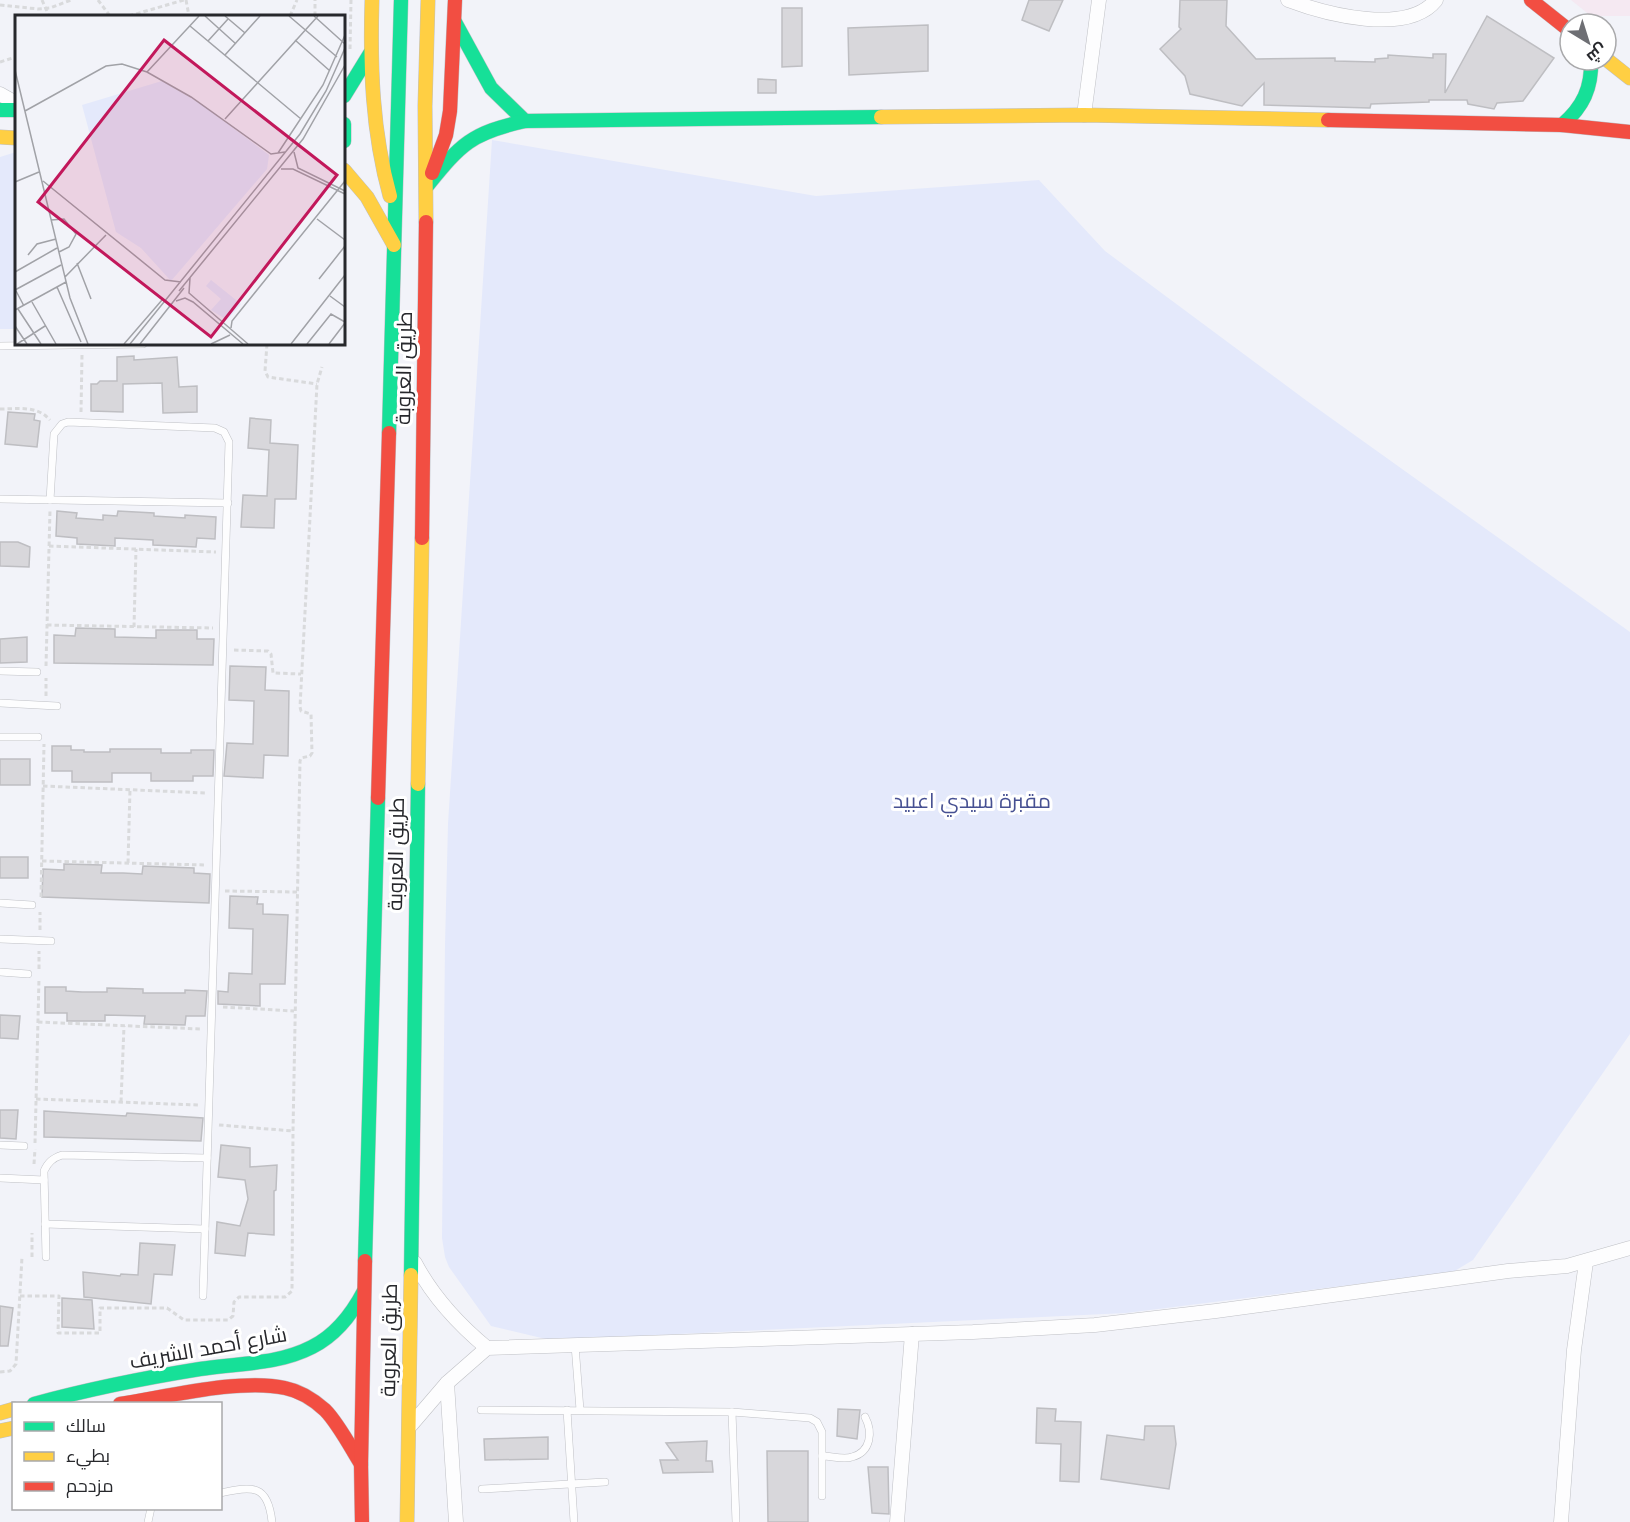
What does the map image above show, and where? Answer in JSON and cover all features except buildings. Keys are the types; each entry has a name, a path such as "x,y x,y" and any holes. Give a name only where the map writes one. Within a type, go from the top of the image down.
{"main road":[{"name":"طريق العروبة","path":"372,0 371,90 376,139 395,210"},
{"name":"طريق العروبة","path":"362,1522 364,1292 401,0"},
{"name":"طريق العروبة","path":"407,1522 428,0"},
{"name":"طريق العروبة","path":"427,186 446,135 450,111 455,0"},
{"path":"1532,0 1558,21"},
{"path":"454,21 490,88 525,121"},
{"path":"345,94 371,52"},
{"path":"1618,68 1630,78"},
{"path":"1562,125 1582,104 1589,90 1592,72"},
{"path":"427,186 459,147 477,134 495,127 525,121 1084,115 1562,125 1630,132"},
{"path":"345,171 376,210 394,245"},
{"name":"شارع أحمد الشريف","path":"132,1402 212,1389 258,1385 285,1373 313,1347 326,1339 348,1317 364,1292"},
{"name":"شارع أحمد الشريف","path":"43,1402 158,1376 285,1373 308,1397 327,1412 361,1464"}],"street":[{"path":"1084,115 1100,0"},
{"path":"1288,0 1345,16 1404,19 1425,11 1436,0"},
{"path":"0,94 15,102"},
{"path":"407,1430 447,1383 487,1348 1034,1329 1156,1318 1496,1273 1567,1266 1630,1248"},
{"path":"410,1254 419,1272 456,1321 487,1348"},
{"path":"1561,1522 1574,1350 1587,1262"},
{"path":"897,1522 912,1334"},
{"path":"447,1383 456,1522"}],"lane":[{"path":"0,346 82,345"},
{"path":"51,500 53,440 57,429 68,422 219,429 227,436 229,442 228,503 203,1296"},
{"path":"0,499 228,503"},
{"path":"0,671 38,672"},
{"path":"0,703 57,706"},
{"path":"0,737 41,737"},
{"path":"0,903 32,905"},
{"path":"0,939 51,941"},
{"path":"0,972 28,974"},
{"path":"0,1145 24,1146"},
{"path":"46,1257 44,1180 48,1164 55,1158 62,1155 207,1158"},
{"path":"0,1179 44,1180"},
{"path":"45,1224 205,1229"},
{"path":"575,1345 580,1410"},
{"path":"481,1410 732,1412 810,1418 818,1422 822,1432 822,1496"},
{"path":"567,1410 574,1522"},
{"path":"732,1412 736,1522"},
{"path":"822,1456 851,1458 861,1452 870,1441 871,1428 865,1417"},
{"path":"482,1489 605,1482"},
{"path":"222,1493 243,1488 256,1490 267,1498 272,1522"}],"path":[{"path":"42,0 49,15"},
{"path":"0,5 46,9 71,0"},
{"path":"98,0 109,15"},
{"path":"132,15 185,0 189,15"},
{"path":"290,15 297,0"},
{"path":"348,57 351,45 351,0"},
{"path":"0,62 15,57"},
{"path":"81,423 82,345"},
{"path":"267,345 265,371 268,377 317,384"},
{"path":"20,1296 59,1296 58,1333 100,1334 100,1308 167,1308 184,1320 228,1320 233,1316 234,1302 239,1297 288,1296 292,1287 300,761 312,753 311,714 301,711 300,707 317,384 322,367"},
{"path":"0,409 37,410 44,414 57,429"},
{"path":"45,705 51,500"},
{"path":"49,546 226,552"},
{"path":"134,627 136,549"},
{"path":"47,625 224,629"},
{"path":"223,650 266,650 271,654 273,673 302,674"},
{"path":"34,1179 44,786 41,737"},
{"path":"44,786 219,793"},
{"path":"128,863 130,789"},
{"path":"42,861 217,865"},
{"path":"216,891 298,892"},
{"path":"212,1007 295,1011"},
{"path":"38,1022 212,1030"},
{"path":"121,1102 124,1026"},
{"path":"36,1099 209,1105"},
{"path":"209,1124 293,1131"},
{"path":"32,1257 33,1224"},
{"path":"0,1372 10,1371 16,1364 22,1257"}],"shaded area":[{"path":"1571,0 1630,0 1630,16 1618,16 1618,12 1586,12"}],"green space":[{"name":"مقبرة سيدي اعبيد","path":"492,140 816,196 1039,180 1105,251 1307,401 1630,632 1630,1034 1473,1260 1453,1272 1126,1313 550,1340 491,1326 449,1267 442,1238 448,824"},
{"path":"15,152 15,329 0,329 0,157"}],"traffic: fast":[{"path":"389,433 401,0"},
{"path":"455,22 491,88 525,121"},
{"path":"345,94 371,52"},
{"path":"1562,125 1581,104 1588,88 1591,72"},
{"path":"0,110 15,110"},
{"path":"427,186 449,160 469,142 492,130 525,121 881,117"},
{"path":"411,1275 418,784"},
{"path":"365,1261 378,798"},
{"path":"41,1402 137,1380 271,1360 299,1353 321,1342 336,1330 349,1316 364,1291"}],"traffic: slow":[{"path":"372,0 371,50 376,123 390,196"},
{"path":"426,222 425,106 428,0"},
{"path":"1618,68 1630,78"},
{"path":"881,117 1084,115 1328,120"},
{"path":"0,137 15,138"},
{"path":"345,171 367,197 394,245"},
{"path":"418,784 422,538"},
{"path":"407,1522 411,1275"},
{"path":"0,1413 12,1410"},
{"path":"0,1431 12,1428"}],"traffic: jam":[{"path":"432,173 446,135 450,111 455,0"},
{"path":"1531,0 1558,21"},
{"path":"1328,120 1562,125 1630,132"},
{"path":"422,538 426,222"},
{"path":"378,798 389,433"},
{"path":"362,1522 365,1261"},
{"path":"131,1402 247,1385 285,1388 306,1396 325,1410 361,1464"}]}
